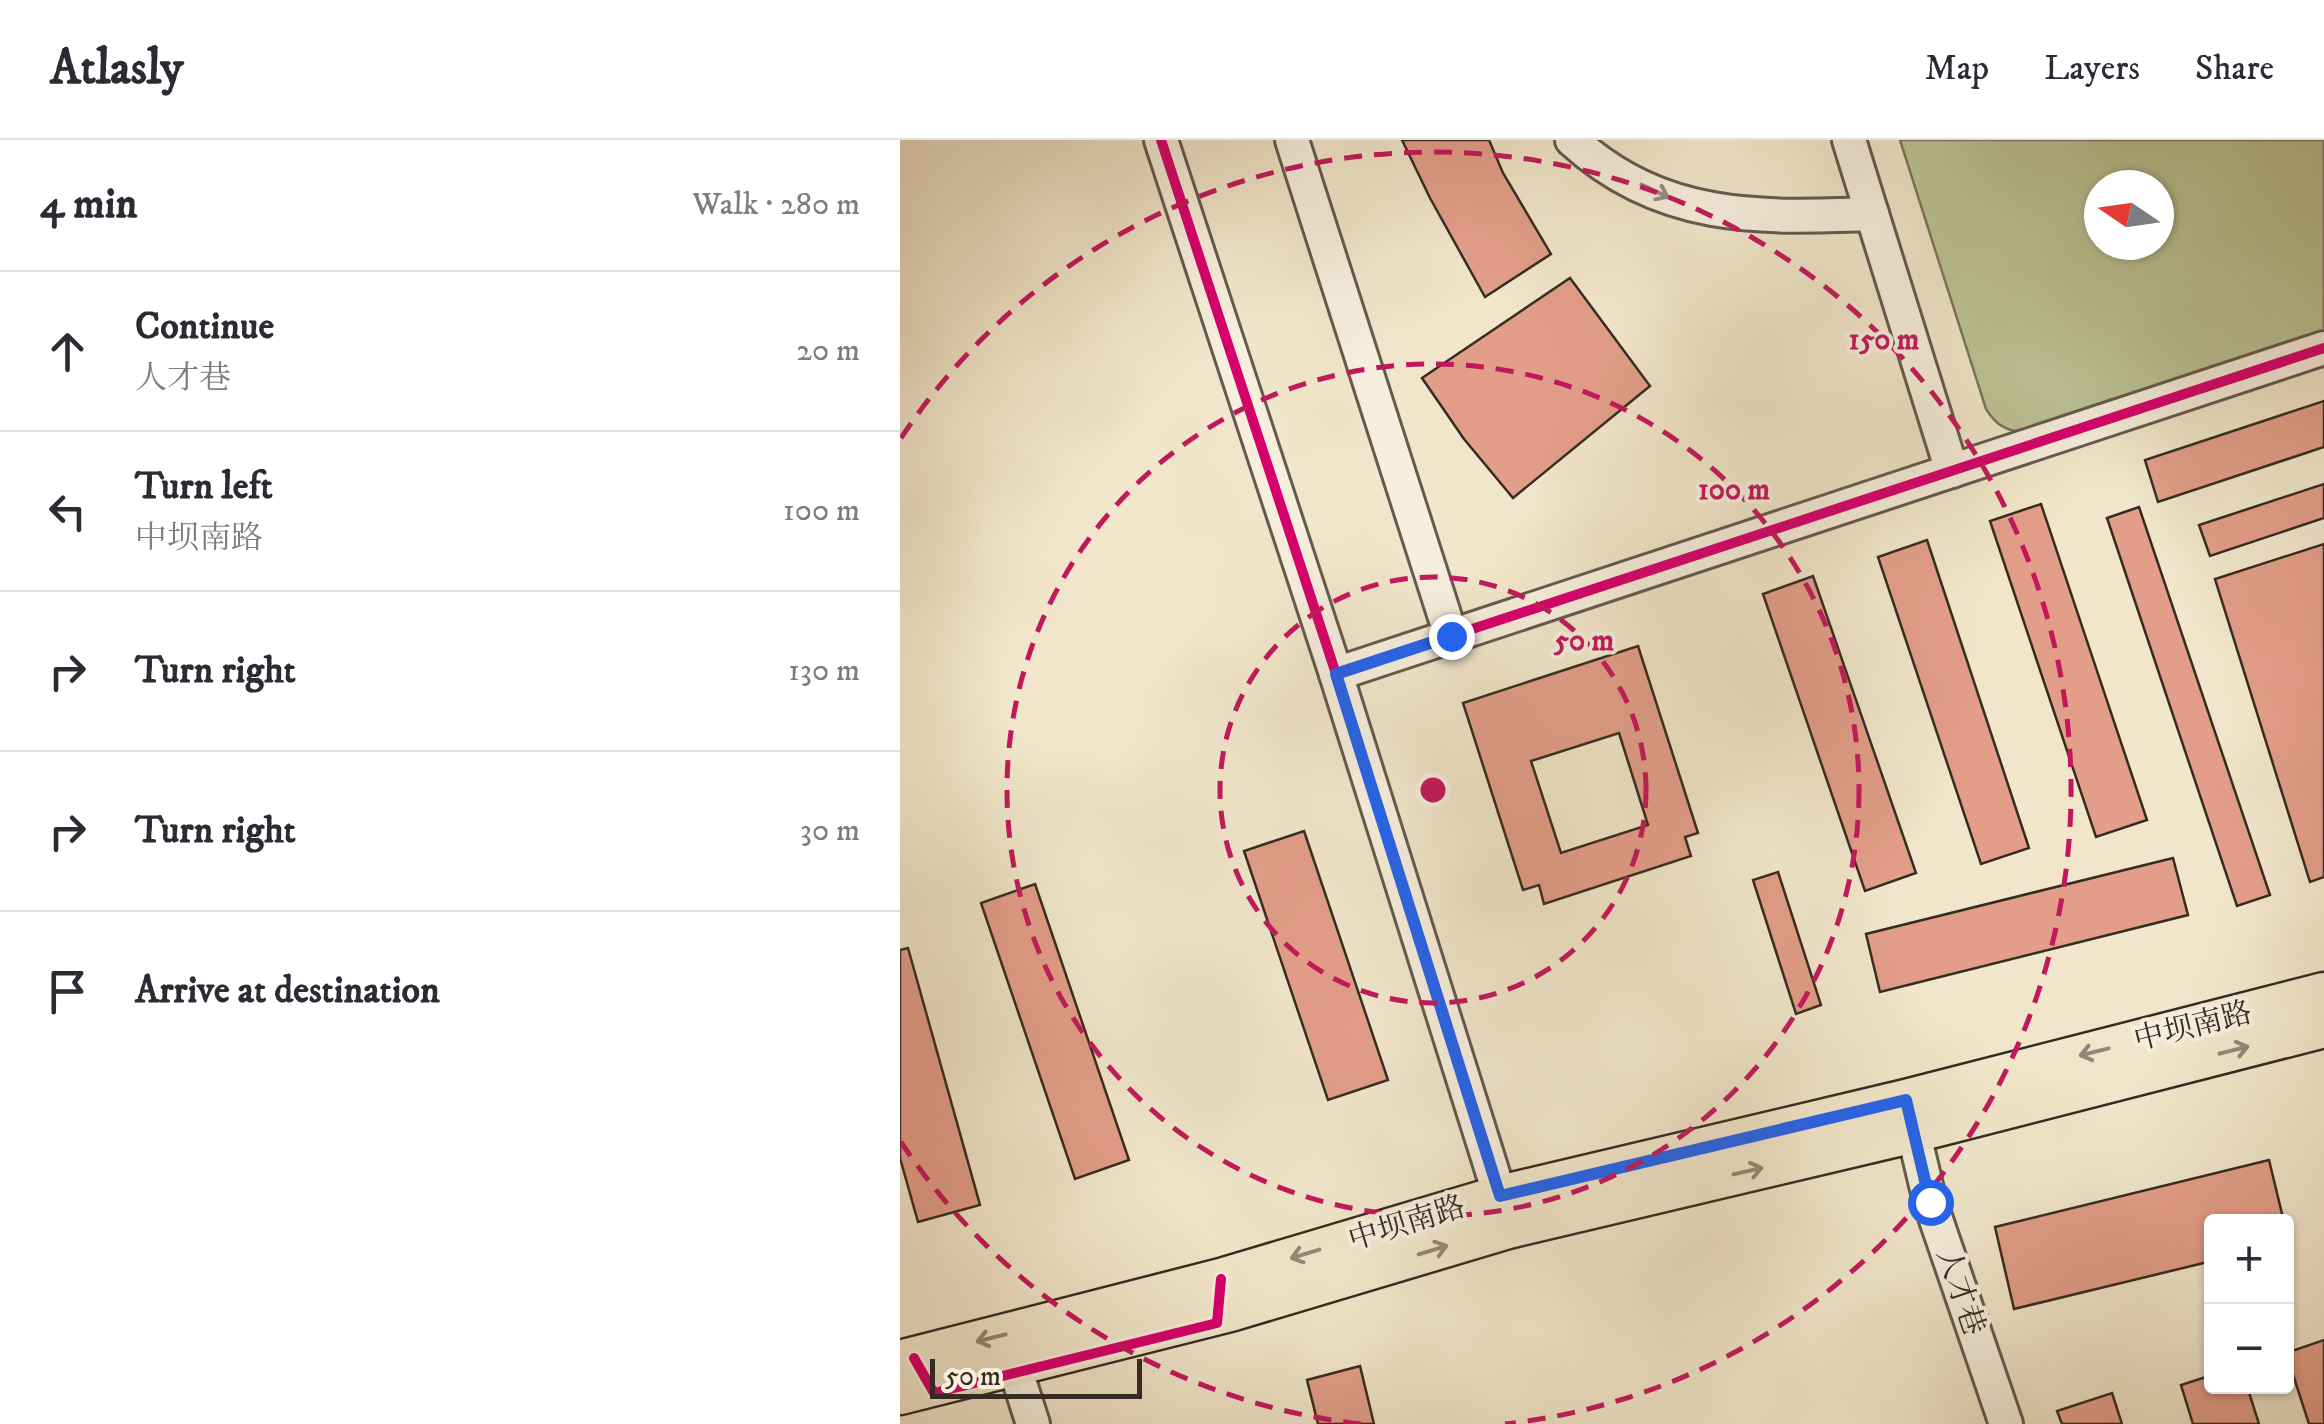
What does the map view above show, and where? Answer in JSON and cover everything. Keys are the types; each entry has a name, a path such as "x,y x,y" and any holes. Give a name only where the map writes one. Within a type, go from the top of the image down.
{"main road":[{"name":"中坝南路","path":"905,1371 1500,1196 1906,1100 2324,993"},
{"name":"中坝南路","path":"905,1371 1230,1311 1508,1228 1914,1132 2324,1027"}],"street":[{"path":"1161,140 1336,674 1500,1196"},
{"path":"1292,140 1451,636"},
{"path":"1572,140 1588,154 1654,192 1703,210 1769,217 1872,214"},
{"path":"1849,140 1952,471"},
{"path":"1336,674 2324,348"},
{"name":"人才巷","path":"1906,1100 1930,1202 2006,1424"},
{"path":"905,1371 934,1393 1217,1323 1222,1279"},
{"path":"1017,1374 1033,1424"}],"green space":[{"path":"1900,140 2324,140 2324,334 2024,432 2002,426 1986,409"}],"building":[{"path":"1402,140 1489,140 1503,173 1551,254 1485,297"},
{"path":"1570,278 1650,386 1513,498 1464,439 1422,378"},
{"path":"2324,401 2324,447 2158,502 2145,460"},
{"path":"2324,484 2324,518 2210,556 2199,525"},
{"path":"2041,504 2147,820 2096,837 1990,521"},
{"path":"2139,507 2270,895 2237,906 2107,518"},
{"path":"1927,540 2029,848 1981,864 1878,557"},
{"path":"2324,544 2324,877 2310,882 2215,579"},
{"path":"1813,576 1916,873 1865,891 1763,594"},
{"path":"1638,646 1698,833 1685,837 1691,856 1544,904 1539,885 1523,890 1463,703","holes":["1619,733 1648,825 1561,853 1531,761"]},
{"path":"1304,831 1388,1080 1328,1100 1244,851"},
{"path":"2173,858 2188,915 1880,992 1866,934"},
{"path":"1778,872 1821,1005 1796,1014 1753,880"},
{"path":"1035,884 1129,1160 1075,1179 981,903"},
{"path":"908,948 980,1205 918,1222 900,1158 900,950"},
{"path":"2269,1160 2282,1214 2204,1214 2204,1263 2014,1309 1995,1227"},
{"path":"2324,1340 2324,1424 2309,1424 2294,1378 2294,1350"},
{"path":"1360,1366 1374,1424 1318,1424 1307,1380"},
{"path":"2204,1378 2204,1394 2250,1394 2259,1424 2193,1424 2181,1385"},
{"path":"2112,1393 2122,1424 2062,1424 2057,1411"}],"cycle path":[{"path":"1161,140 1336,674 1500,1196"},
{"path":"1336,674 2324,348"},
{"path":"914,1358 934,1393 1217,1323 1221,1279"}],"route":[{"path":"1451,636 1336,674 1500,1196 1906,1100 1930,1202"}]}
